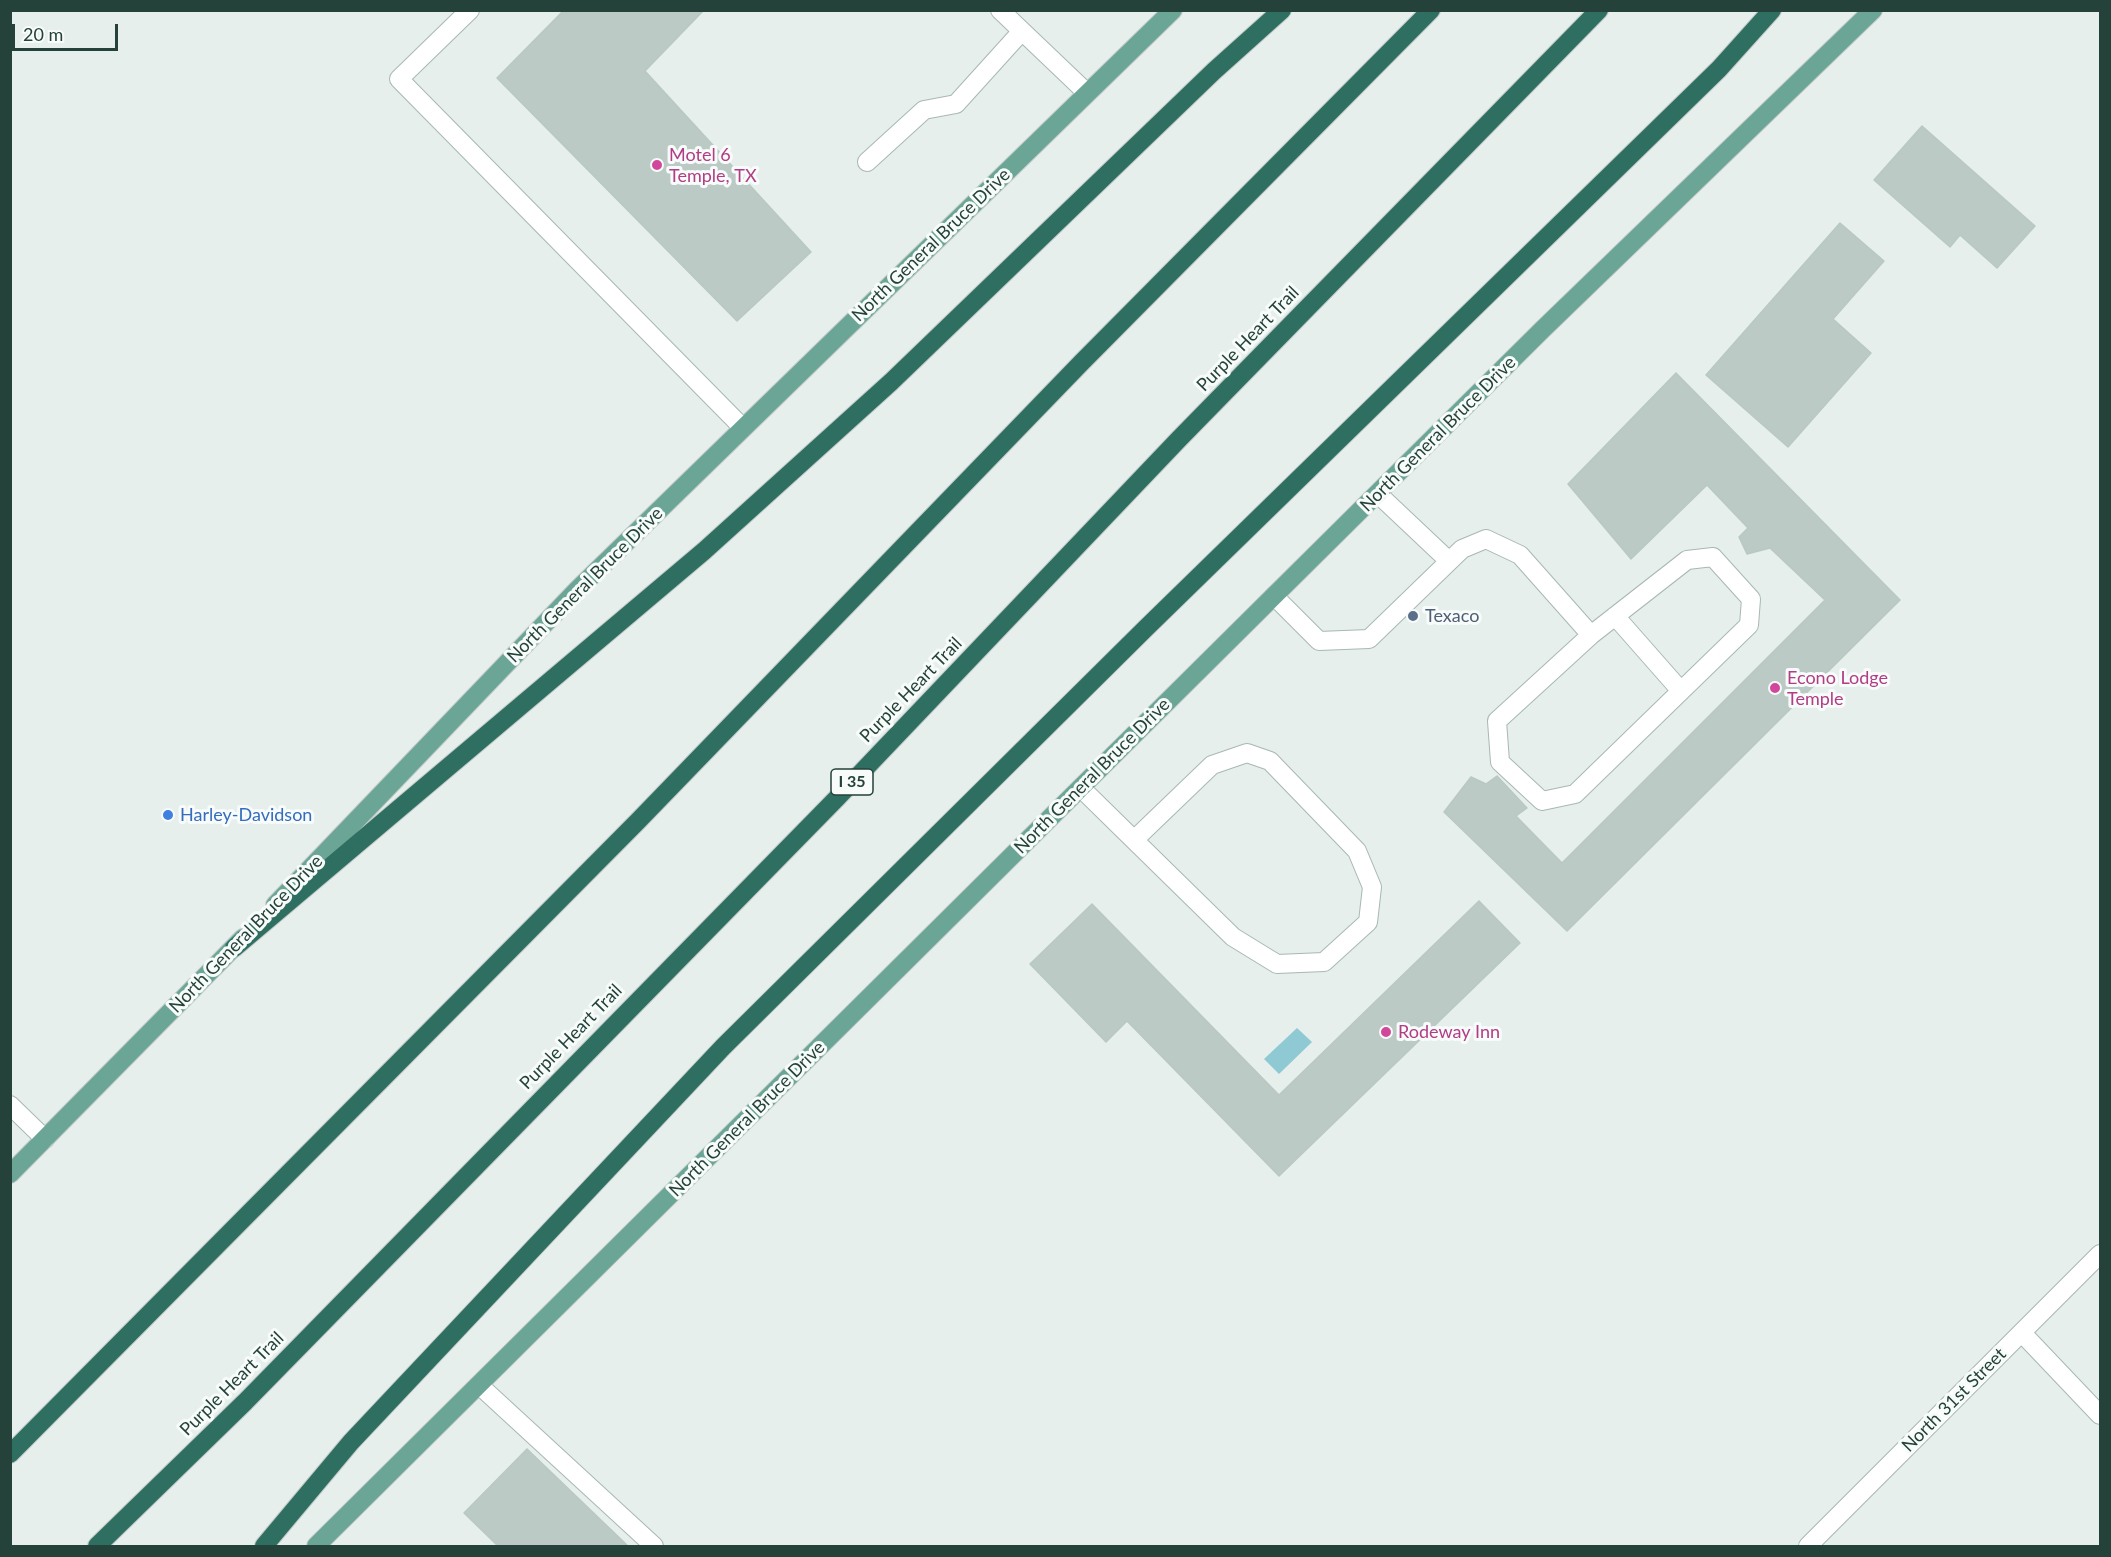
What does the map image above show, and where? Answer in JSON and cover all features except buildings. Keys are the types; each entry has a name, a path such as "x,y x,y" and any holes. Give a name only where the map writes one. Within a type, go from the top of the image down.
{"highway":[{"path":"234,948 704,551 891,382 1197,87 1282,10"},
{"path":"10,1454 622,838 1082,362 1431,10"},
{"name":"Purple Heart Trail","path":"97,1546 246,1402 837,798 1179,438 1599,10"},
{"path":"264,1546 351,1442 723,1047 1138,636 1719,69 1772,10"}],"main road":[{"name":"North General Bruce Drive","path":"10,1174 234,948 577,590 1173,10"},
{"name":"North General Bruce Drive","path":"316,1546 1378,494 1873,10"}],"street":[{"path":"470,10 399,80 743,428"},
{"path":"1000,10 1087,93"},
{"path":"867,162 924,110 956,104 1022,31"},
{"path":"1378,494 1449,561"},
{"path":"1274,597 1319,641 1369,639 1462,549 1486,539 1520,555 1591,635"},
{"path":"1713,557 1751,599 1749,625 1575,794 1542,801 1500,762 1497,721 1591,635 1687,560 1713,557"},
{"path":"1615,616 1681,691"},
{"path":"1081,788 1134,840 1233,937 1277,964 1324,962 1368,922 1372,887 1357,851 1270,761 1247,753 1212,765 1134,840"},
{"path":"10,1105 45,1139"},
{"name":"North 31st Street","path":"1808,1546 2100,1254"},
{"path":"2022,1333 2100,1415"},
{"path":"479,1385 654,1546"}],"water":[{"path":"1297,1028 1312,1042 1279,1074 1264,1059"}],"place":[{"name":"Motel 6 Temple, TX","path":"657,165"},
{"name":"Texaco","path":"1413,616"},
{"name":"Econo Lodge Temple","path":"1775,688"},
{"name":"Harley-Davidson","path":"168,815"},
{"name":"Rodeway Inn","path":"1386,1032"}]}
